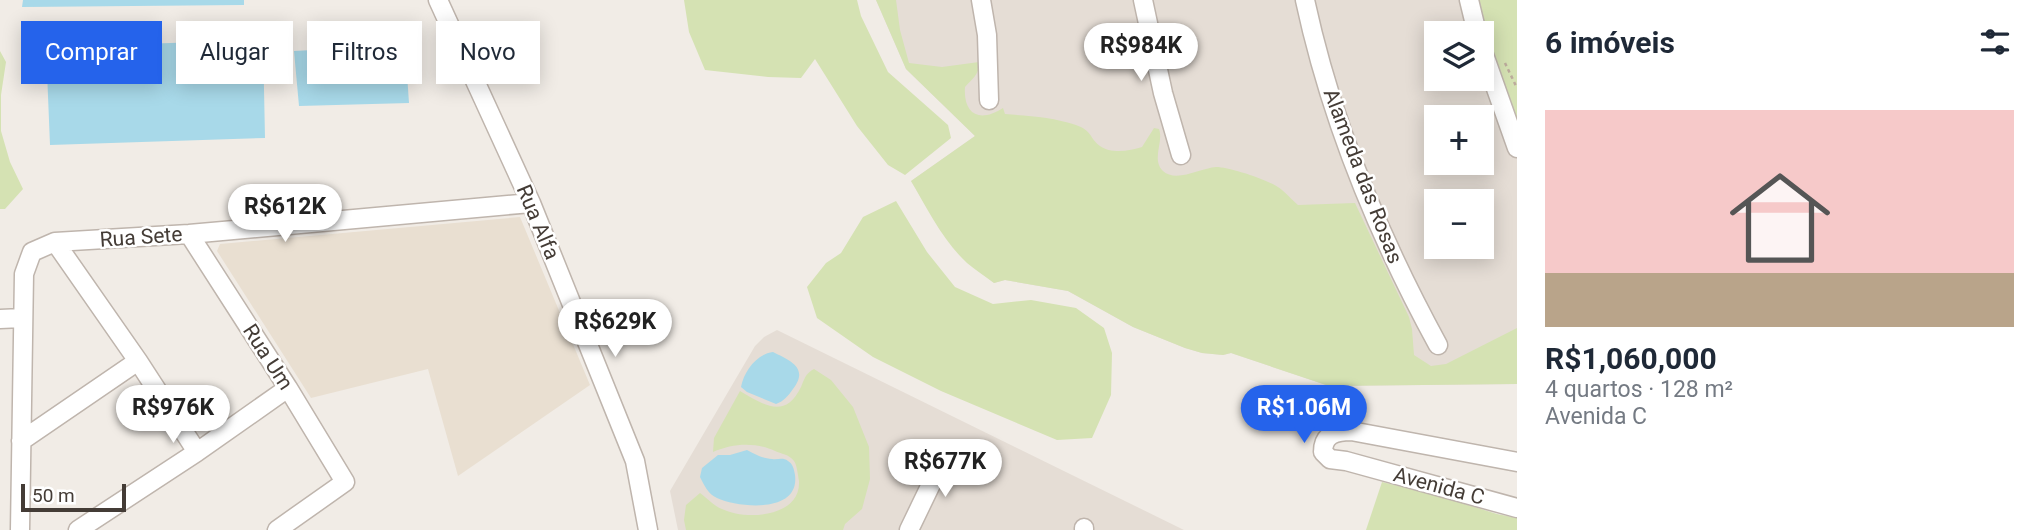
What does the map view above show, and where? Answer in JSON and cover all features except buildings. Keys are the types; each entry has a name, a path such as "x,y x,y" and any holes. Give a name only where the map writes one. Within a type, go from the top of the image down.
{"street":[{"name":"Rua Alfa","path":"438,0 531,203 635,461 648,530"},
{"path":"981,0 987,35 989,100"},
{"path":"1143,0 1163,93 1181,155"},
{"name":"Alameda das Rosas","path":"1305,0 1328,88 1352,160 1377,224 1408,291 1438,345"},
{"path":"1469,0 1474,21"},
{"path":"1494,83 1517,148"},
{"name":"Rua Sete","path":"55,242 189,234 531,203"},
{"name":"Rua Um","path":"189,234 345,482 277,530"},
{"path":"20,530 22,318 24,274 32,251 55,242 197,452"},
{"path":"0,319 22,318"},
{"path":"21,441 138,361"},
{"path":"78,530 288,388"},
{"name":"Avenida C","path":"1517,462 1351,431 1339,431 1323,443 1323,452 1331,459 1517,508"},
{"path":"909,530 947,451"}],"shaded area":[{"path":"876,0 1517,0 1517,384 1329,386 1231,353 1202,353 1185,348 1133,327 1068,291 1005,280 994,283 955,249 911,181 975,136 906,69"},
{"path":"520,217 590,385 458,476 428,369 311,398 217,251 220,244"},
{"path":"777,330 1184,530 678,530 670,491 755,346"}],"green space":[{"path":"684,0 857,0 861,16 888,72 948,125 951,138 905,175 888,165 857,126 815,59 801,78 705,70 689,32"},
{"path":"876,0 896,0 900,30 909,63 942,67 979,62 977,73 965,87 967,104 975,114 987,115 1003,108 1005,114 1067,122 1088,132 1104,149 1115,151 1142,147 1154,128 1159,129 1158,161 1163,171 1168,174 1182,175 1216,167 1250,175 1269,183 1282,190 1298,205 1355,203 1409,317 1414,355 1431,366 1446,364 1517,328 1517,384 1329,386 1231,353 1202,353 1185,348 1133,327 1068,291 1005,280 994,283 967,263 950,245 911,181 975,136 906,69"},
{"path":"1472,0 1517,0 1517,121 1514,123 1494,69 1494,21 1479,21"},
{"path":"0,51 6,62 1,95 1,131 10,162 23,189 5,209 0,209"},
{"path":"896,201 927,252 955,287 993,304 1031,300 1076,308 1104,328 1112,353 1111,395 1092,438 1057,440 941,391 873,357 817,318 807,287 826,263 841,253 863,217"},
{"path":"814,369 831,380 853,407 869,447 870,479 862,509 845,524 843,530 686,530 686,505 700,493 719,508 744,515 770,513 791,502 797,493 799,481 792,459 768,448 752,445 736,445 713,452 714,438 740,391 766,405 774,407 788,404 795,397 806,376"},
{"path":"1382,482 1517,518 1517,530 1366,530"}],"water":[{"path":"23,0 244,0 244,5 22,7"},
{"path":"162,43 176,43 176,84 264,84 265,138 50,145 48,84 162,84"},
{"path":"307,50 307,84 408,84 409,103 299,106 294,51"},
{"path":"773,352 796,366 799,376 789,394 776,404 741,387 752,364 767,353"},
{"path":"747,450 769,459 784,459 791,464 795,475 794,488 788,496 778,502 753,505 727,501 709,492 700,477 702,468 718,455"}]}
